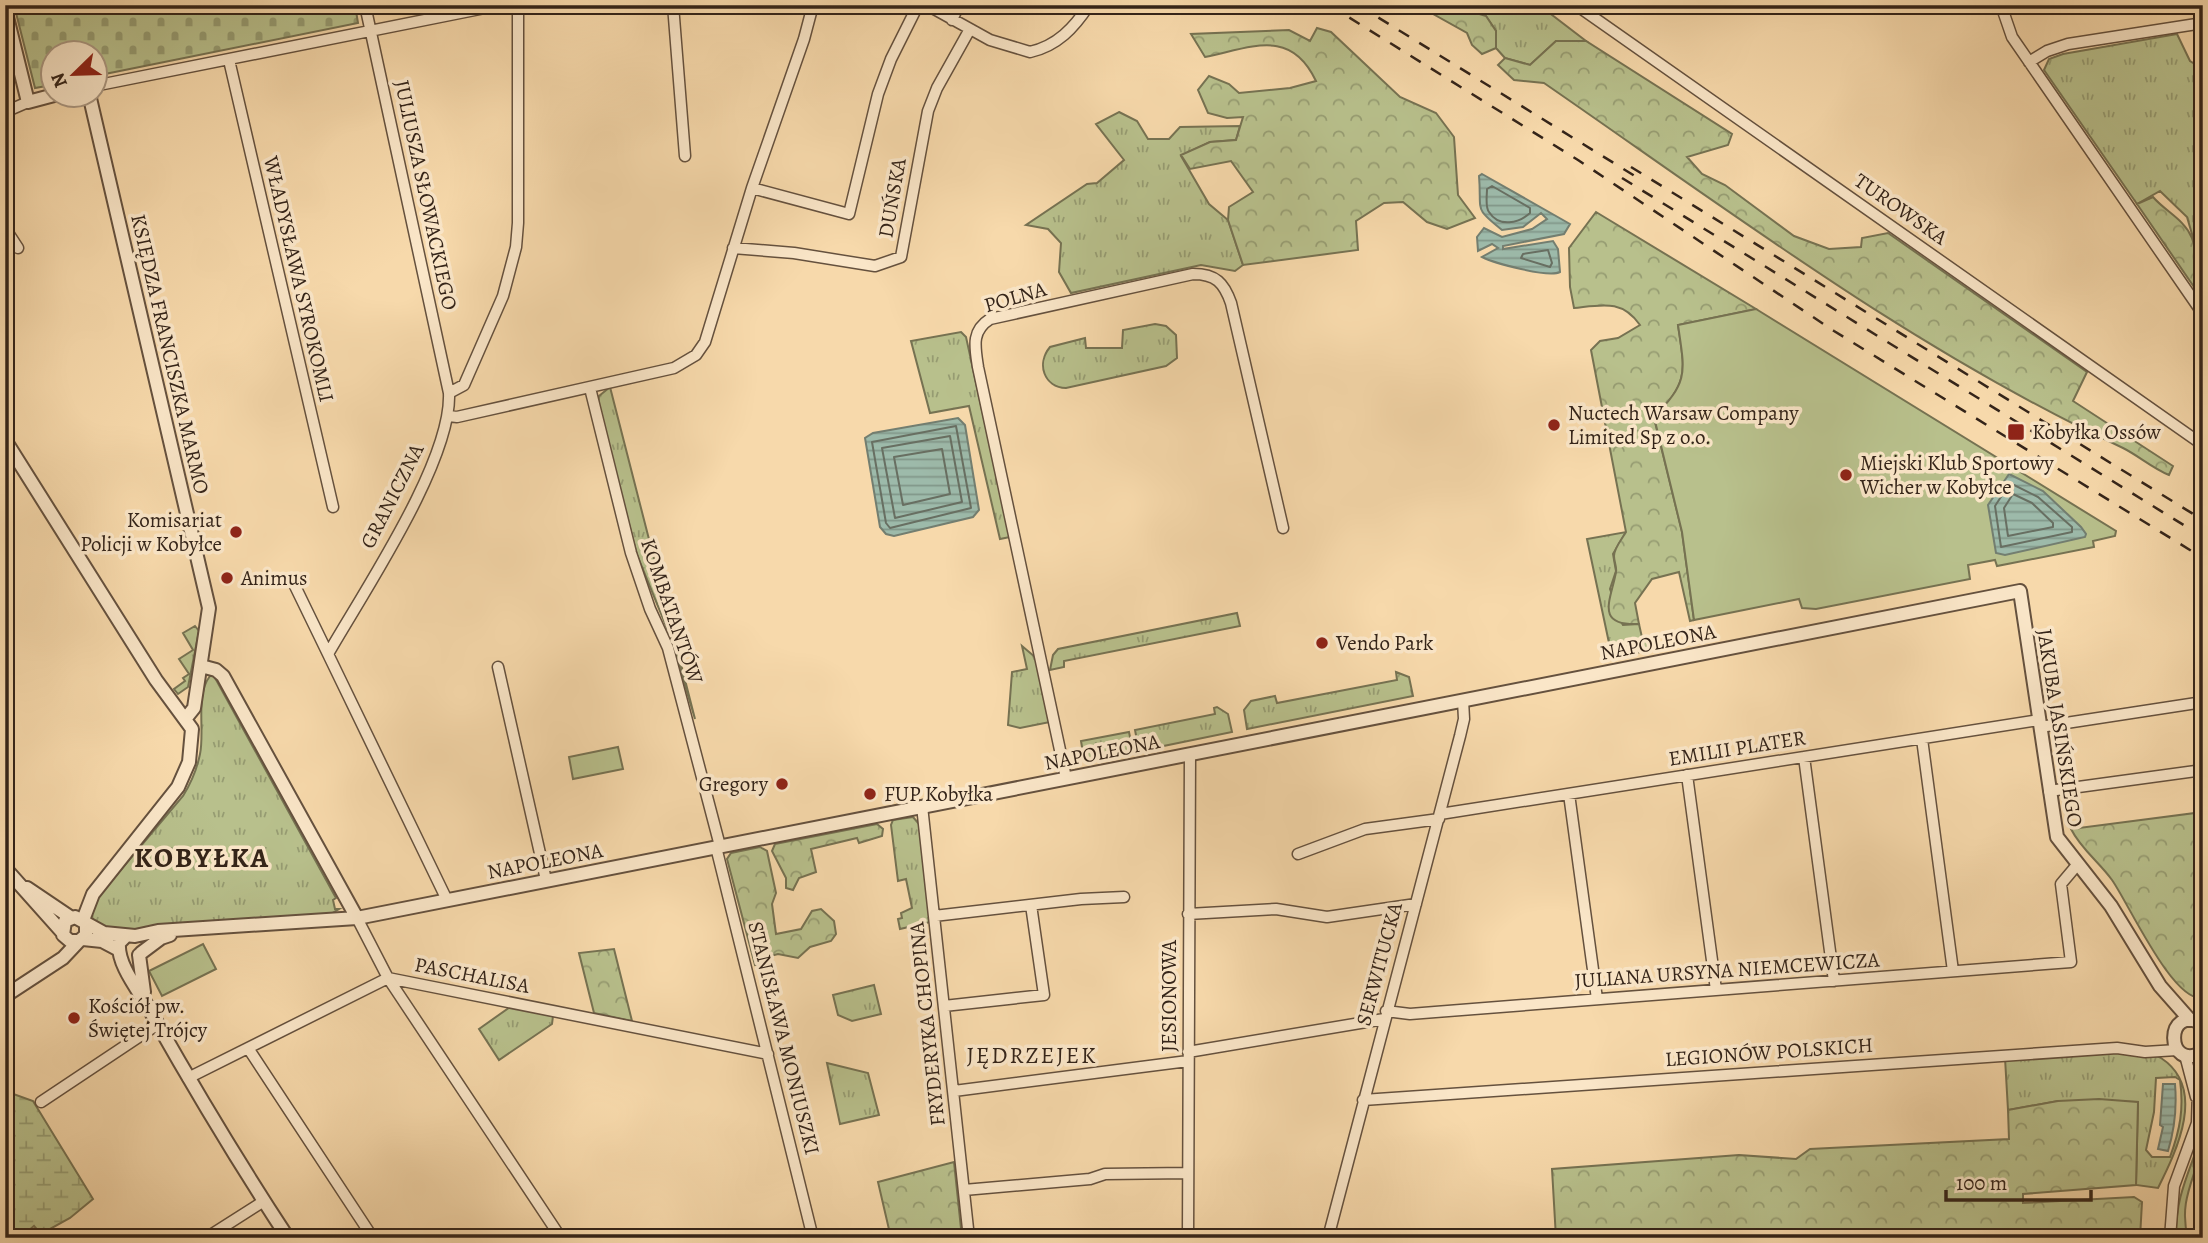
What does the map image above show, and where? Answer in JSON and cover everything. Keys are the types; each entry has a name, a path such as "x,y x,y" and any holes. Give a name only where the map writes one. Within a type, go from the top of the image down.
{"street":[{"name":"JULIUSZA SŁOWACKIEGO","path":"365,5 449,393"},
{"path":"108,83 500,5"},
{"path":"449,393 464,385 503,296 516,247 518,5"},
{"path":"673,5 685,156"},
{"path":"449,416 457,417 590,388 674,368 691,359 705,342 752,188 804,39 813,5"},
{"path":"752,188 849,214 878,94 891,59 918,5"},
{"path":"927,5 990,40 1030,52 1058,41 1076,25 1089,5"},
{"path":"952,20 959,5"},
{"name":"TUROWSKA","path":"1576,5 2203,445"},
{"path":"2001,5 2012,37 2203,314"},
{"path":"5,9 28,102"},
{"path":"2029,62 2047,51 2068,44 2203,23"},
{"name":"DUŃSKA","path":"733,248 794,253 875,267 901,257 928,111 937,88 970,29"},
{"name":"WŁADYSŁAWA SYROKOMLI","path":"229,60 333,507"},
{"path":"5,111 38,99"},
{"name":"KSIĘDZA FRANCISZKA MARMO","path":"92,108 204,587 209,622 194,708 186,718"},
{"path":"5,228 18,248"},
{"name":"POLNA","path":"1066,778 978,367 974,341 980,326 990,319 1193,274 1216,278 1225,286 1231,303 1283,528"},
{"name":"KOMBATANTÓW","path":"590,388 631,553 650,609 668,648 718,846"},
{"name":"GRANICZNA","path":"328,654 421,490 449,416 449,393"},
{"path":"5,440 156,680 192,729 185,774 93,894 84,901 79,919 81,940"},
{"path":"295,586 447,900"},
{"name":"NAPOLEONA","path":"131,936 357,918 2020,591"},
{"name":"JAKUBA JASIŃSKIEGO","path":"2020,591 2057,837 2120,919 2160,986 2177,1027"},
{"path":"201,666 216,670 223,676 388,978 561,1238"},
{"path":"498,667 546,880"},
{"name":"SERWITUCKA","path":"1328,1238 1385,1015 1440,816 1464,719 1463,700"},
{"name":"EMILII PLATER","path":"1298,854 1365,829 1570,794 1922,739 2203,702"},
{"path":"1922,739 1953,971"},
{"name":"JESIONOWA","path":"1188,1238 1190,754"},
{"path":"1804,757 1834,981"},
{"path":"2049,791 2203,770"},
{"path":"1687,775 1716,990"},
{"path":"1570,794 1597,999"},
{"name":"FRYDERYKA CHOPINA","path":"922,806 969,1238"},
{"name":"STANISŁAWA MONIUSZKI","path":"718,846 813,1238"},
{"name":"JULIANA URSYNA NIEMCEWICZA","path":"954,1091 1188,1056 1385,1015 2071,962 2062,884 2077,865"},
{"path":"5,868 69,941 102,941 132,959 140,954"},
{"path":"14,880 104,933 131,936 141,943 140,982 148,1006"},
{"path":"934,916 1124,897"},
{"path":"1188,914 1276,909 1327,917 1416,904"},
{"path":"944,1006 1044,995 1031,905"},
{"path":"5,987 58,951 65,920 79,919"},
{"name":"NAPOLEONA","path":"140,954 160,938 188,930"},
{"path":"131,936 119,943 129,975 188,1078 288,1238"},
{"path":"5,996 62,958 81,940"},
{"name":"PASCHALISA","path":"188,1078 388,978 768,1054"},
{"name":"JAKUBA JASIŃSKIEGO","path":"2160,986 2197,1020"},
{"path":"2197,1020 2177,1027 2173,1036 2199,1108"},
{"path":"41,1102 158,1024"},
{"path":"248,1048 373,1238"},
{"name":"LEGIONÓW POLSKICH","path":"1363,1100 2117,1048 2145,1052 2181,1052"},
{"path":"2170,1238 2172,1197 2194,1136 2199,1108 2201,1053 2181,1052"},
{"path":"964,1190 1090,1179 1105,1174 1188,1173"},
{"path":"206,1238 264,1201"}],"green space":[{"path":"14,5 355,5 358,23 108,73 108,38 38,38 38,87 35,88"},
{"path":"1417,5 1450,5 1486,16 1496,31 1496,48 1482,54 1472,45 1467,33"},
{"path":"1450,5 1539,5 1586,41 1556,41 1530,65 1505,58 1496,48 1496,31 1486,16"},
{"path":"1317,28 1331,32 1400,97 1436,113 1454,137 1458,195 1475,218 1447,229 1427,222 1403,202 1384,203 1356,221 1358,250 1243,265 1228,220 1229,207 1253,192 1231,161 1190,169 1181,155 1210,142 1236,140 1243,117 1227,118 1208,113 1198,90 1209,76 1229,84 1239,93 1290,88 1316,81 1306,64 1295,53 1283,47 1255,46 1205,57 1191,34 1289,30 1310,41"},
{"path":"2177,34 2190,61 2203,69 2203,274 2194,266 2194,241 2187,217 2160,191 2137,204 2044,70 2049,59 2063,54"},
{"path":"1556,41 1586,41 1732,134 1728,145 1687,157 1702,174 1725,185 1794,236 1829,249 1861,247 1862,238 1888,233 2087,372 2073,401 2173,466 2169,475 2123,448 2046,410 1898,324 1755,230 1544,83 1514,80 1498,65 1505,58 1530,65"},
{"path":"1119,112 1137,121 1148,139 1169,139 1180,127 1240,126 1236,140 1210,142 1181,156 1209,204 1228,220 1243,265 1235,271 1201,265 1071,293 1059,272 1061,243 1048,229 1026,225 1087,184 1097,183 1124,160 1096,124"},
{"path":"2153,197 2189,231 2194,243 2195,264 2203,274 2203,300 2137,204"},
{"path":"1596,212 1756,309 1678,325 1682,376 1674,395 1654,418 1682,532 1694,620 1690,621 1679,572 1652,579 1635,603 1639,624 1616,621 1609,609 1616,570 1614,553 1626,532 1591,350 1600,341 1618,338 1640,325 1619,307 1602,305 1574,308 1570,287 1569,248"},
{"name":"Miejski Klub Sportowy Wicher w Kobyłce","path":"1756,309 2116,531 2115,536 2093,541 2094,547 1997,566 1995,560 1968,565 1970,579 1816,609 1802,608 1799,599 1694,620 1682,532 1654,417 1674,394 1682,376 1678,325"},
{"path":"1155,324 1166,326 1176,335 1177,358 1166,366 1066,388 1052,384 1044,374 1044,360 1050,347 1085,338 1086,348 1122,348 1123,330"},
{"path":"961,332 966,337 1010,537 1000,539 969,406 930,413 911,341"},
{"path":"610,387 695,719 671,638 637,555 598,405 599,396"},
{"path":"1626,532 1613,554 1616,571 1610,589 1623,625 1639,624 1643,642 1651,641 1653,650 1612,657 1587,539"},
{"path":"1237,613 1240,626 1064,661 1064,667 1050,670 1053,655 1058,649"},
{"path":"195,626 199,631 188,687 178,694 174,689 185,681 183,678 189,674 179,659 193,650 183,633"},
{"path":"1022,646 1035,657 1050,722 1020,728 1008,725 1012,672 1027,669"},
{"path":"1396,672 1409,677 1413,696 1247,729 1244,710 1251,701 1275,696 1277,703 1397,680"},
{"path":"210,676 214,676 336,898 333,900 335,909 339,909 329,915 142,931 113,931 91,922 88,915 92,904 183,796 191,781 200,754 203,693"},
{"path":"1217,707 1228,714 1232,732 1139,751 1135,730 1215,714 1214,708"},
{"path":"1129,732 1133,752 1084,759 1081,741"},
{"path":"618,747 623,769 573,779 569,757"},
{"path":"2203,812 2203,998 2191,995 2166,969 2112,880 2071,829"},
{"path":"913,817 919,824 930,922 900,929 898,919 902,918 901,913 912,908 906,879 898,881 891,825 893,820"},
{"path":"877,824 883,829 882,836 859,843 857,838 811,849 816,872 799,878 793,890 786,888 786,878 772,851 775,844"},
{"path":"760,847 767,851 776,893 772,904 776,934 801,929 812,911 821,909 834,921 836,934 831,941 810,947 798,958 778,954 759,959 759,964 755,965 727,859 731,853"},
{"path":"203,944 216,969 162,996 149,971"},
{"path":"614,949 632,1021 594,1013 579,953"},
{"path":"874,985 881,1014 852,1021 838,1015 833,995"},
{"path":"510,1007 553,1016 552,1024 499,1060 479,1029"},
{"path":"2114,1051 2161,1058 2180,1080 2175,1077 2156,1078 2154,1112 2146,1150 2152,1157 2170,1157 2180,1119 2180,1081 2185,1102 2179,1138 2158,1188 2136,1185 2138,1102 2058,1101 2008,1110 2005,1058"},
{"path":"827,1063 868,1073 879,1115 840,1124"},
{"path":"5,1091 33,1101 93,1199 70,1218 41,1234 34,1226 20,1238 5,1238"},
{"path":"2099,1099 2138,1102 2136,1185 2023,1194 2023,1203 2134,1197 2142,1202 2140,1238 1556,1238 1552,1169 1739,1155 1796,1159 1810,1149 2009,1139 2008,1110 2058,1101"},
{"path":"2203,1130 2199,1158 2185,1208 2188,1238 2176,1238 2181,1195"},
{"path":"954,1162 962,1238 891,1238 878,1182"}],"water":[{"path":"1482,174 1570,224 1564,234 1503,246 1503,249 1553,241 1558,249 1560,272 1533,271 1482,257 1498,248 1492,244 1478,251 1477,237 1484,228 1502,237 1532,229 1547,219 1541,213 1523,227 1502,230 1481,208 1479,176"},
{"path":"958,418 965,425 979,510 973,517 894,536 886,534 880,527 865,438 873,433"},
{"path":"2009,474 2043,491 2081,527 2085,537 2005,555 1996,553 1988,505"},
{"path":"2163,1084 2175,1084 2175,1118 2168,1151 2158,1149 2163,1127 2160,1125"}],"railway":[{"path":"1329,5 1578,160 1834,331 2203,558"},
{"path":"1358,5 1638,178"},
{"path":"1631,167 2203,520"},
{"path":"1622,178 2203,537"}],"place":[{"name":"Nuctech Warsaw Company Limited Sp z o.o.","path":"1554,425"},
{"name":"Kobyłka Ossów","path":"2016,432"},
{"name":"Miejski Klub Sportowy Wicher w Kobyłce","path":"1846,475"},
{"name":"Komisariat Policji w Kobyłce","path":"236,532"},
{"name":"Animus","path":"227,578"},
{"name":"Vendo Park","path":"1322,643"},
{"name":"Gregory","path":"782,784"},
{"name":"FUP Kobyłka","path":"870,794"},
{"name":"Kościół pw. Świętej Trójcy","path":"74,1018"}],"district":[{"name":"KOBYŁKA","path":"202,857"},
{"name":"JĘDRZEJEK","path":"1032,1055"}]}
